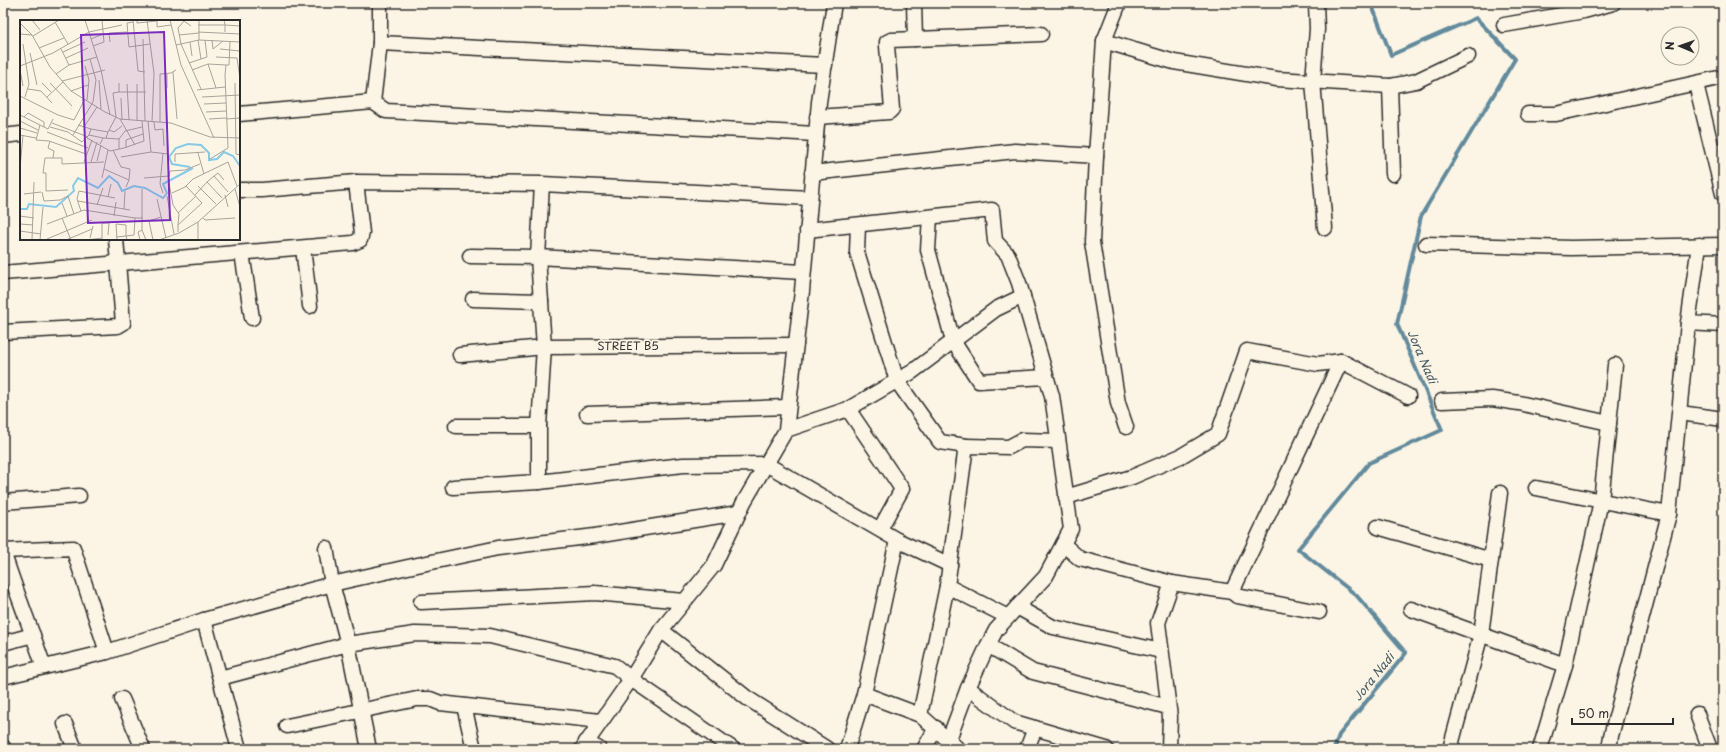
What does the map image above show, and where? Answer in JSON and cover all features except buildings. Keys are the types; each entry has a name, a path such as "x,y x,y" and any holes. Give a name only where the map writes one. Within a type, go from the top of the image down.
{"street":[{"path":"373,102 380,43 380,3"},
{"path":"598,749 584,746 600,721 631,679 661,630 714,565 738,513 786,430 796,345 817,117 834,3"},
{"path":"914,3 915,39"},
{"path":"1119,3 1104,41 1092,242 1118,403 1126,427"},
{"path":"1316,3 1317,29 1313,81 1325,228"},
{"path":"1504,25 1584,11 1613,3"},
{"path":"817,117 889,112 892,109 887,42 891,40 1041,34"},
{"path":"1104,41 1174,62 1277,79 1390,86 1416,81 1468,56"},
{"path":"380,43 824,65"},
{"path":"1528,114 1556,114 1723,77"},
{"path":"1696,84 1723,194"},
{"path":"1390,86 1393,174"},
{"path":"240,114 373,102 386,112 816,134"},
{"path":"3,136 20,134"},
{"path":"812,173 1015,151 1096,156"},
{"path":"240,190 262,190 356,182 542,184 810,198"},
{"path":"3,273 353,243 360,240 362,234 356,182"},
{"path":"539,482 539,426 544,347 538,257 542,184"},
{"path":"807,230 992,210 995,241 1008,256 1023,296 1052,396 1071,529 1046,576 996,630 968,688 954,744 920,715 864,694"},
{"path":"930,217 928,250 953,341 979,381 1046,377"},
{"path":"858,225 858,252 897,381 940,442 966,446 1009,447 1022,440 1058,441"},
{"path":"3,332 118,326 122,323 116,240"},
{"path":"1426,244 1571,248 1723,244"},
{"path":"1609,749 1611,736 1669,514 1688,323 1699,245"},
{"path":"303,248 310,306"},
{"path":"242,253 252,318"},
{"path":"470,256 538,257 803,272"},
{"path":"786,430 848,409 897,381 996,309 1023,296"},
{"path":"473,299 541,301"},
{"path":"1688,323 1723,325"},
{"name":"STREET B5","path":"460,355 544,347 796,345"},
{"path":"1066,497 1132,477 1181,456 1218,434 1246,351 1318,364 1341,361 1408,396"},
{"path":"1232,592 1341,361"},
{"path":"1540,749 1565,665 1601,501 1615,366"},
{"path":"1442,401 1492,399 1519,403 1609,423"},
{"path":"587,414 788,407"},
{"path":"848,409 902,489 880,529"},
{"path":"1680,413 1723,419"},
{"path":"456,426 539,426"},
{"path":"920,715 947,586 966,446"},
{"path":"454,487 539,482 683,465 766,464 897,540 950,565"},
{"path":"1536,488 1669,514"},
{"path":"1450,749 1481,634 1500,493"},
{"path":"3,502 79,496"},
{"path":"3,677 108,652 204,620 332,584 498,548 595,536 738,513"},
{"path":"1378,527 1491,560"},
{"path":"847,749 864,694 897,540"},
{"path":"1063,544 1080,559 1172,583 1232,592 1237,596 1319,612"},
{"path":"44,667 34,635 14,588 3,551 73,548 108,652"},
{"path":"326,548 332,584 348,644 360,711 369,749"},
{"path":"1170,749 1168,707 1158,623 1172,583"},
{"path":"947,586 1053,627 1161,651"},
{"path":"421,602 595,593 684,601"},
{"path":"1411,608 1565,665"},
{"path":"204,620 239,749"},
{"path":"661,630 747,698 827,749"},
{"path":"220,678 348,644 415,634 490,636 615,666 631,679 733,749"},
{"path":"3,643 34,635"},
{"path":"988,645 1033,672 1168,707"},
{"path":"968,688 1014,722 1090,747 1106,749"},
{"path":"122,699 143,749"},
{"path":"287,726 418,699 430,699 440,703 600,721"},
{"path":"464,706 474,749"},
{"path":"1697,714 1710,749"},
{"path":"64,724 75,749"},
{"path":"924,749 936,728"},
{"path":"1027,749 1035,728"}],"waterway":[{"name":"Jora Nadi","path":"1334,749 1339,735 1406,653 1356,595 1298,549 1369,463 1442,430 1397,324 1421,216 1515,59 1476,18 1391,55 1371,3"}]}
